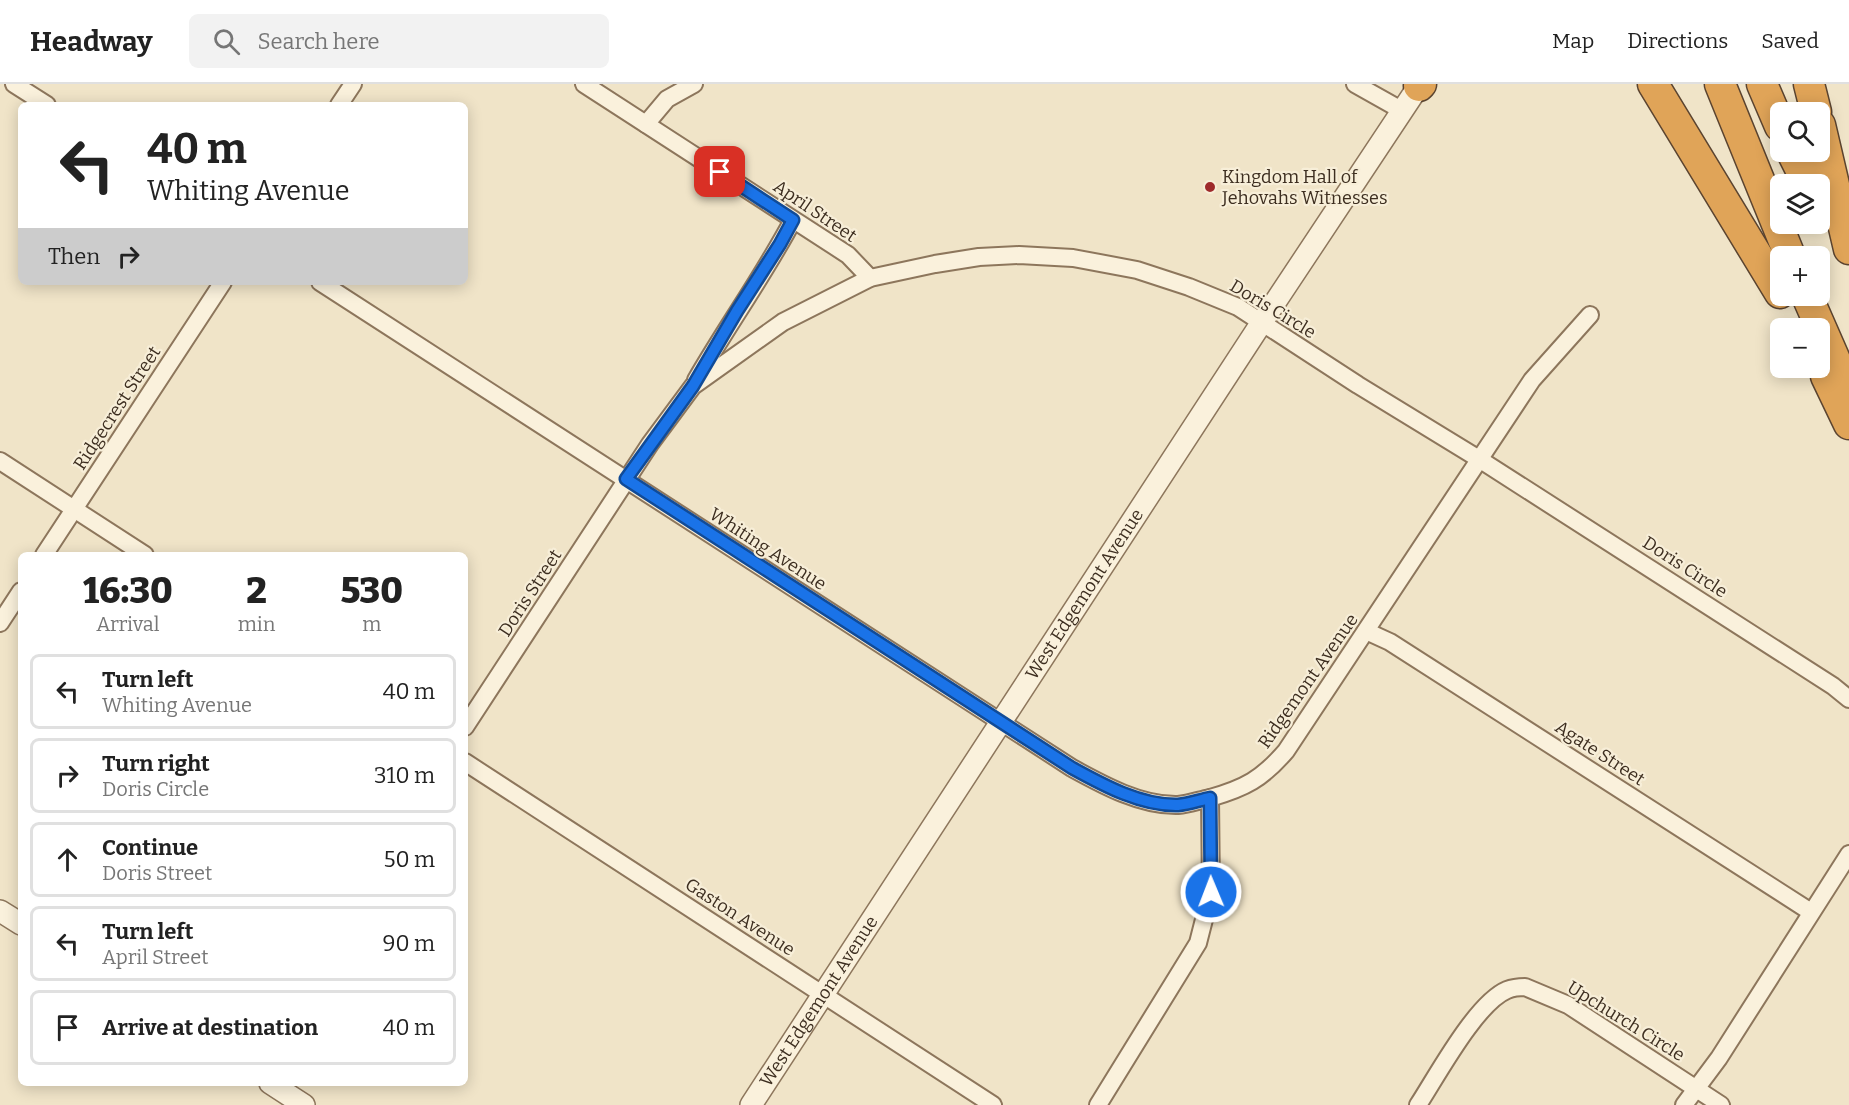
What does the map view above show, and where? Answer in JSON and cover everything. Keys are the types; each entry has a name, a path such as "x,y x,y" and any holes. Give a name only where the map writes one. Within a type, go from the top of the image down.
{"highway":[{"path":"1653,84 1770,276"},
{"path":"1720,84 1786,246"},
{"path":"1762,84 1770,103"},
{"path":"1809,84 1814,102"},
{"path":"1829,162 1849,249"},
{"path":"1830,226 1849,263"},
{"path":"1811,306 1849,392"},
{"path":"1827,378 1849,424"}],"street":[{"path":"14,84 42,102"},
{"path":"341,102 353,84"},
{"name":"April Street","path":"584,84 848,255 870,278"},
{"path":"646,124 668,99 694,84"},
{"path":"1355,84 1403,111"},
{"name":"West Edgemont Avenue","path":"751,1105 1262,322 1420,85"},
{"path":"693,386 793,220"},
{"name":"Doris Circle","path":"626,479 693,386 783,322 870,278 979,257 1019,255 1073,258 1137,270 1189,286 1226,301 1479,459 1833,686 1849,699"},
{"name":"Ridgecrest Street","path":"46,552 221,285"},
{"name":"Whiting Avenue","path":"325,285 1072,768 1124,793 1150,801 1178,805 1210,798"},
{"name":"Ridgemont Avenue","path":"1210,798 1239,790 1260,777 1279,760 1296,738 1532,380 1590,315"},
{"path":"0,461 141,552"},
{"name":"Doris Street","path":"468,722 626,479"},
{"path":"0,623 18,596"},
{"name":"Agate Street","path":"1366,631 1390,642 1811,912"},
{"name":"Gaston Avenue","path":"468,764 993,1105"},
{"path":"1098,1105 1198,944 1211,892 1210,798"},
{"path":"1684,1105 1719,1058 1849,854"},
{"path":"0,911 18,922"},
{"name":"Upchurch Circle","path":"1418,1105 1479,1015 1497,996 1506,990 1518,987 1525,987 1557,999 1721,1105"},
{"path":"275,1086 304,1105"}],"place":[{"name":"Kingdom Hall of Jehovahs Witnesses","path":"1210,187"}],"route":[{"path":"720,172 793,220 693,386 626,479 1072,768 1124,793 1150,801 1178,805 1210,798 1211,892"}]}
